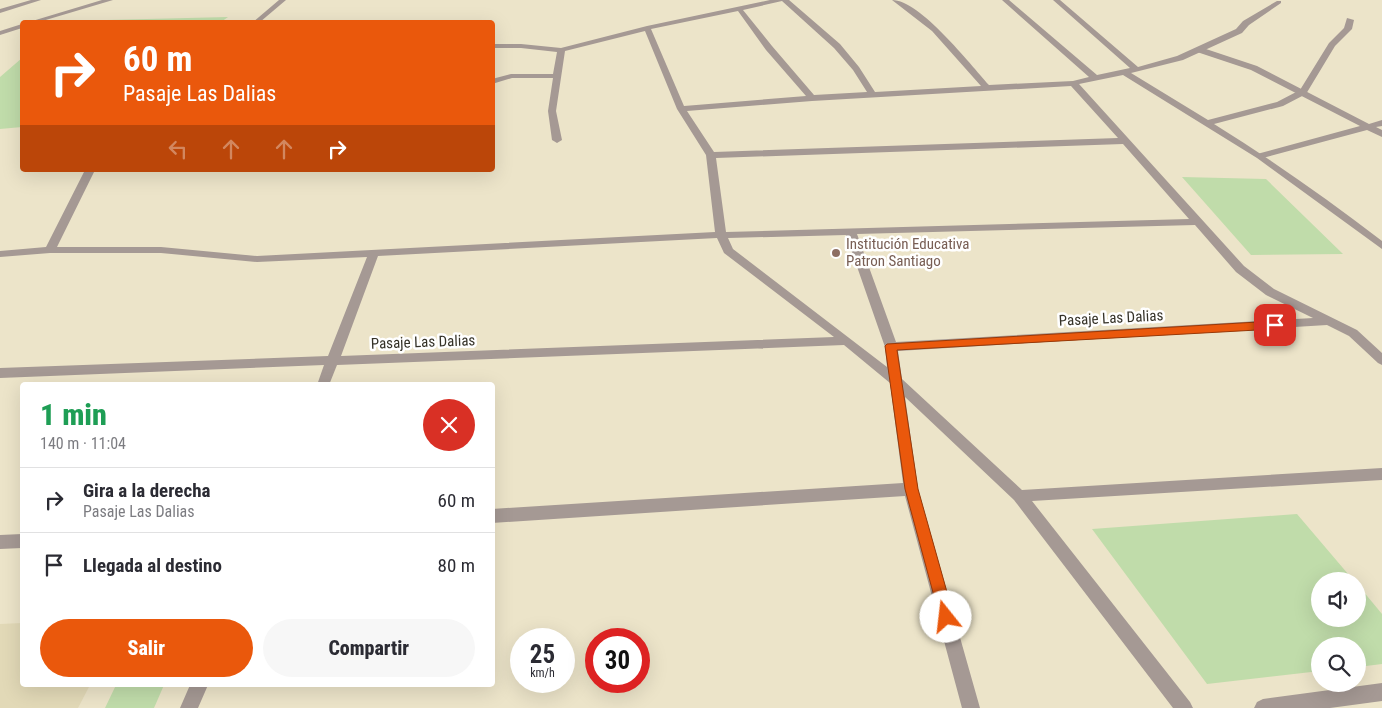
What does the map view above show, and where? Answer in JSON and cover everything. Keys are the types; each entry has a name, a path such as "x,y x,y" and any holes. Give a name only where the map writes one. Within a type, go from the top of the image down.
{"street":[{"path":"0,11 38,0"},
{"path":"39,20 89,2 110,0"},
{"path":"258,20 283,0"},
{"path":"495,46 521,46 561,50 647,28 740,10 780,0"},
{"path":"785,0 837,46 856,69 872,94"},
{"path":"895,0 935,29 987,88"},
{"path":"1005,0 1095,78"},
{"path":"1056,0 1136,69"},
{"path":"681,109 872,94 1073,84 1180,58 1239,31 1246,23 1279,2"},
{"path":"740,10 769,48 812,98"},
{"path":"1206,123 1280,104 1303,92 1332,45 1348,29 1350,20"},
{"path":"0,32 20,27"},
{"path":"647,28 681,109 711,156 721,235 728,251 847,341 897,382 1019,496 1184,708"},
{"path":"557,140 552,111 561,50"},
{"path":"1200,50 1254,68 1382,134"},
{"path":"1124,72 1260,156 1330,205 1382,246"},
{"path":"495,81 511,76 556,76"},
{"path":"1073,84 1240,269 1270,292 1353,333 1382,360"},
{"path":"1260,156 1382,123"},
{"path":"711,156 1124,141"},
{"path":"50,250 89,172"},
{"path":"0,254 50,250 160,250 257,259 721,235 851,233 1197,222"},
{"path":"851,233 891,346 911,489 971,708"},
{"path":"324,382 374,253"},
{"name":"Pasaje Las Dalias","path":"891,346 1332,321"},
{"name":"Pasaje Las Dalias","path":"0,373 154,366 333,362 847,341"},
{"path":"1019,496 1382,474"},
{"path":"495,516 911,489"},
{"path":"0,542 20,541"},
{"path":"190,708 198,687"},
{"path":"1263,708 1382,692"}],"shaded area":[{"path":"20,623 20,687 89,687 78,708 0,708 0,624"}],"green space":[{"path":"228,17 224,20 106,20"},
{"path":"20,60 20,127 0,129 0,77"},
{"path":"1182,177 1266,179 1343,254 1251,255"},
{"path":"1297,514 1346,572 1311,572 1311,627 1366,627 1366,595 1382,614 1382,664 1366,666 1366,637 1311,637 1311,672 1207,684 1092,529"},
{"path":"115,687 163,687 154,708 105,708"}],"place":[{"name":"Institución Educativa Patron Santiago","path":"836,253"}],"route":[{"path":"946,617 911,489 891,346 1275,325"}]}
